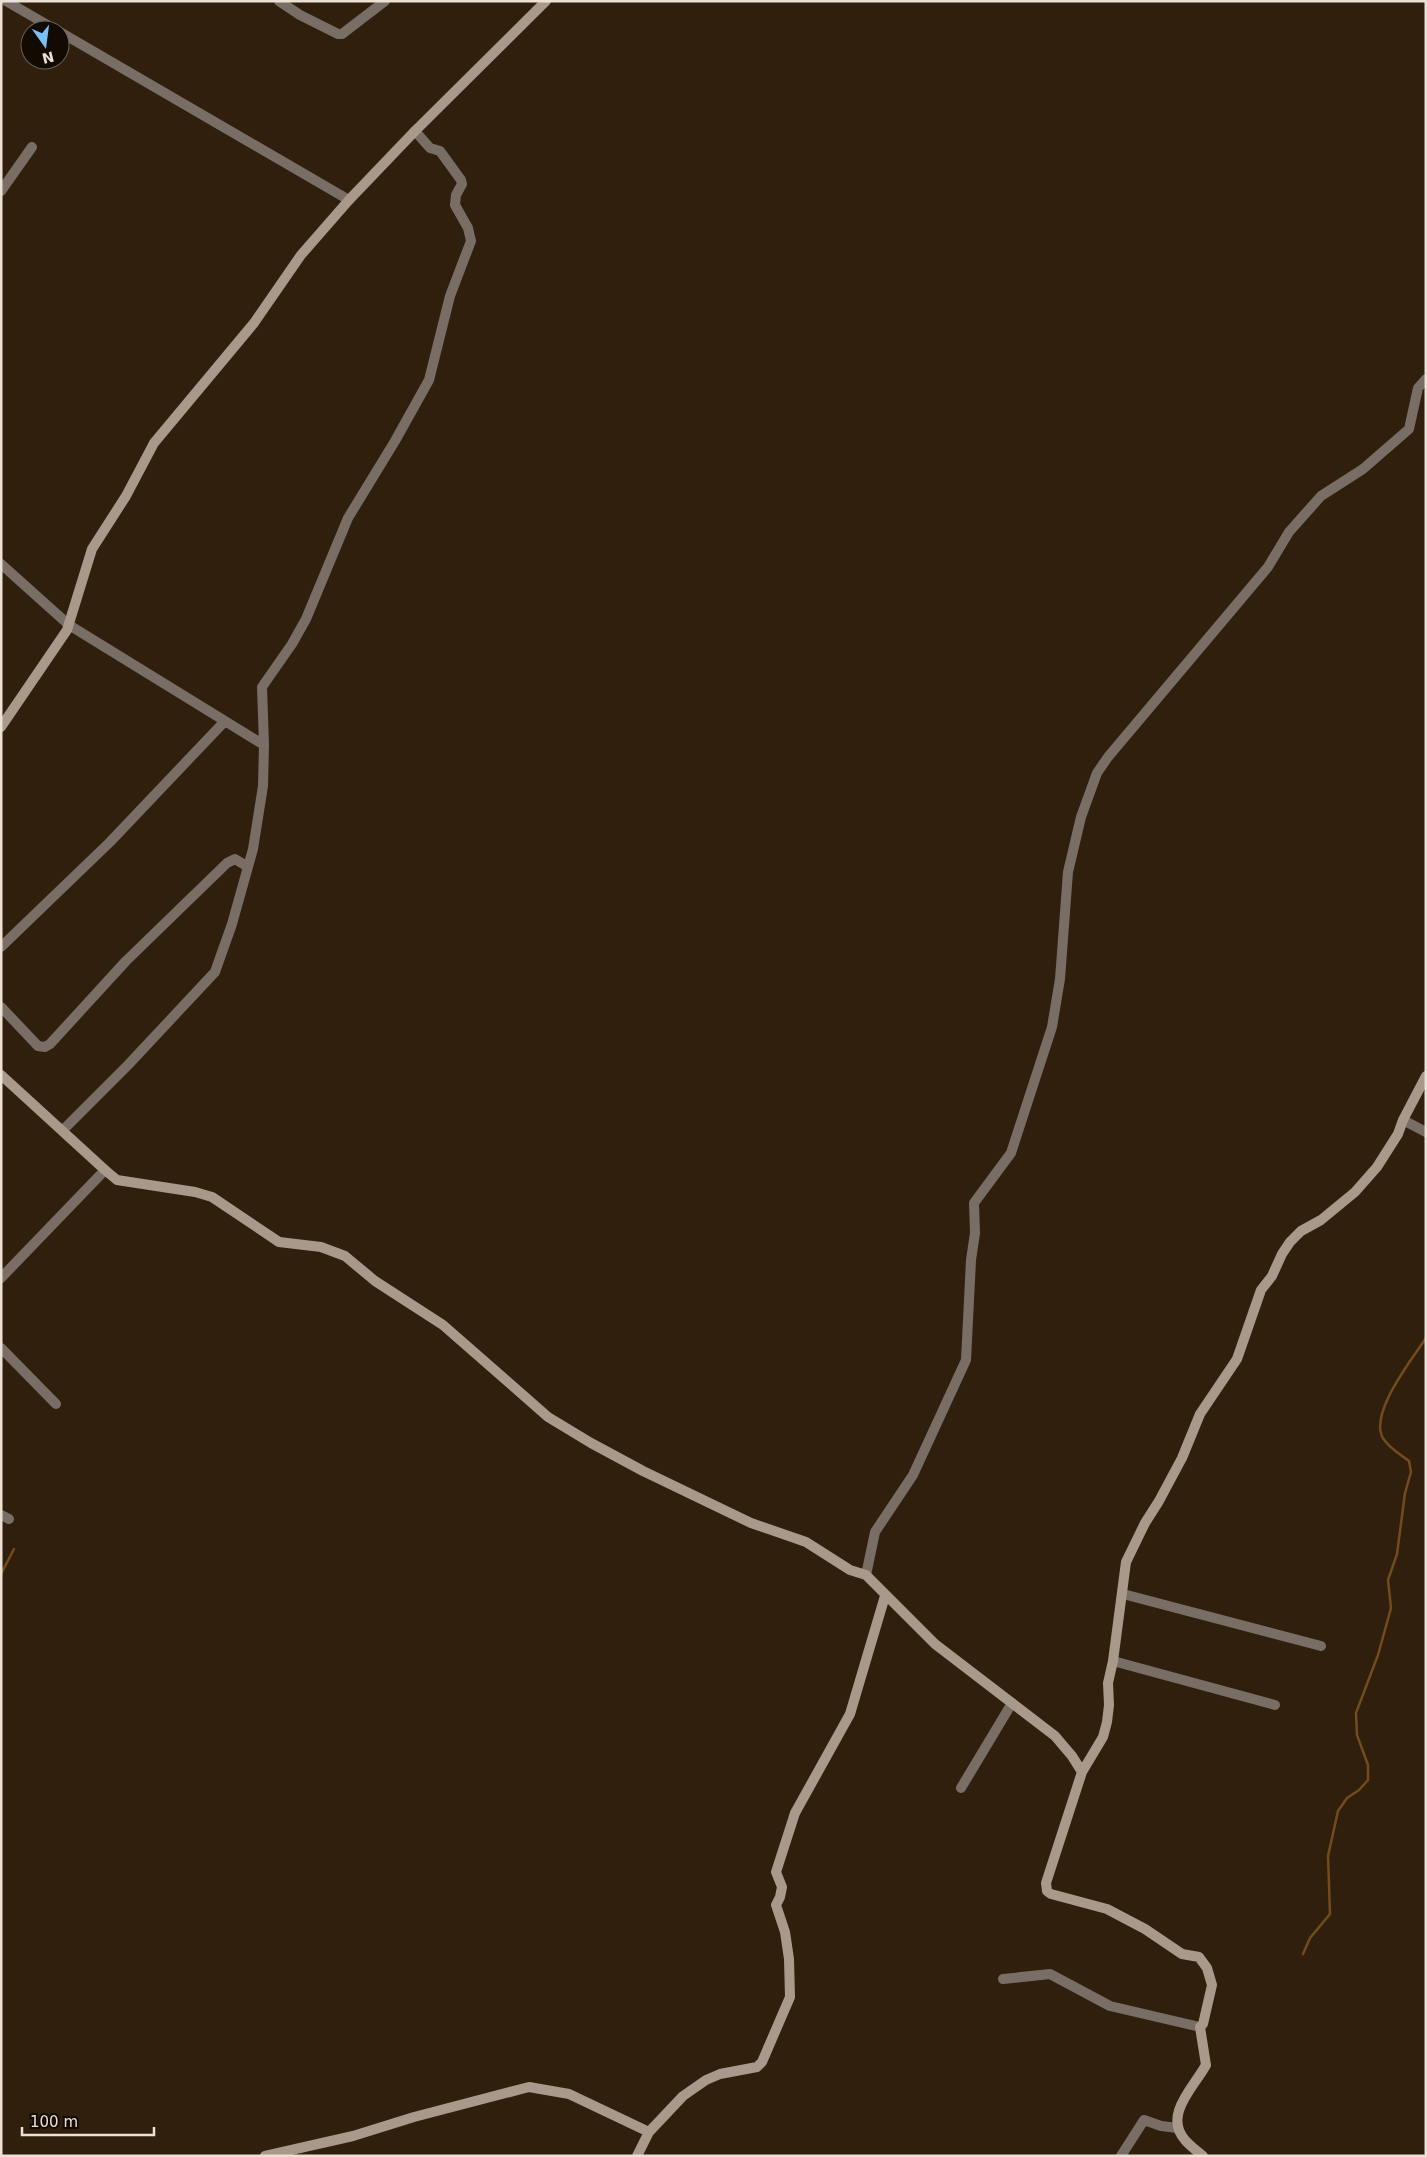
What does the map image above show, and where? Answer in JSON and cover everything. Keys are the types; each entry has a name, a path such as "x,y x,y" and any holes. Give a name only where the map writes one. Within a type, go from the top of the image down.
{"street":[{"path":"6,1 39,20"},
{"path":"279,1 333,34 342,34 385,1"},
{"path":"1,727 69,625 92,549 126,496 154,443 254,323 291,268 349,200 415,131 546,1"},
{"path":"70,38 349,200"},
{"path":"62,1130 128,1065 214,972 232,924 253,849 263,786 262,687 292,644 306,619 348,518 395,441 429,380 450,296 471,241 468,228 455,205 456,195 462,180 440,151 430,148 415,131"},
{"path":"1,192 32,146"},
{"path":"866,1574 875,1532 913,1475 966,1360 971,1260 975,1233 974,1203 1010,1153 1052,1027 1060,979 1068,872 1081,817 1097,773 1108,757 1268,567 1289,532 1321,496 1364,469 1409,429 1418,388 1426,380"},
{"path":"1,564 69,625 264,745"},
{"path":"1,947 110,842 225,722"},
{"path":"1,1007 38,1046 45,1047 50,1044 126,962 227,864 235,860 248,867"},
{"path":"1203,2156 1184,2140 1178,2128 1176,2114 1206,2065 1200,2027 1203,2024 1212,1985 1211,1976 1199,1957 1182,1954 1145,1929 1107,1909 1047,1891 1046,1883 1056,1847 1082,1772 1103,1737 1109,1705 1108,1683 1123,1594 1126,1562 1145,1523 1182,1458 1200,1414 1237,1359 1261,1290 1272,1276 1290,1242 1301,1231 1336,1209 1368,1178 1392,1145 1426,1076"},
{"path":"3,1080 117,1180 195,1192 212,1197 280,1242 322,1248 346,1256 375,1281 443,1325 548,1416 591,1443 751,1522 806,1542 850,1570 866,1574 885,1596 935,1644 1055,1736 1072,1756 1082,1772"},
{"path":"1403,1120 1426,1132"},
{"path":"1,1278 105,1170"},
{"path":"1,1348 56,1404"},
{"path":"1123,1594 1321,1646"},
{"path":"637,2156 649,2132 683,2096 701,2083 720,2074 757,2067 762,2062 790,1997 790,1960 787,1941 776,1905 782,1887 776,1872 779,1858 794,1813 850,1714 885,1596"},
{"path":"1113,1661 1275,1705"},
{"path":"961,1788 1012,1703"},
{"path":"1003,1979 1050,1974 1110,2006 1200,2027"},
{"path":"264,2156 353,2136 422,2114 530,2087 569,2094 594,2104 649,2132"},
{"path":"1121,2156 1144,2120 1161,2126 1178,2128"}],"waterway":[{"path":"1303,1954 1310,1938 1330,1914 1328,1856 1338,1811 1347,1798 1359,1790 1368,1780 1368,1765 1357,1735 1356,1713 1378,1655 1391,1608 1388,1580 1397,1554 1405,1493 1411,1472 1409,1461 1385,1441 1380,1431 1381,1418 1385,1404 1393,1389 1426,1338"},
{"path":"1,1574 14,1549"}]}
